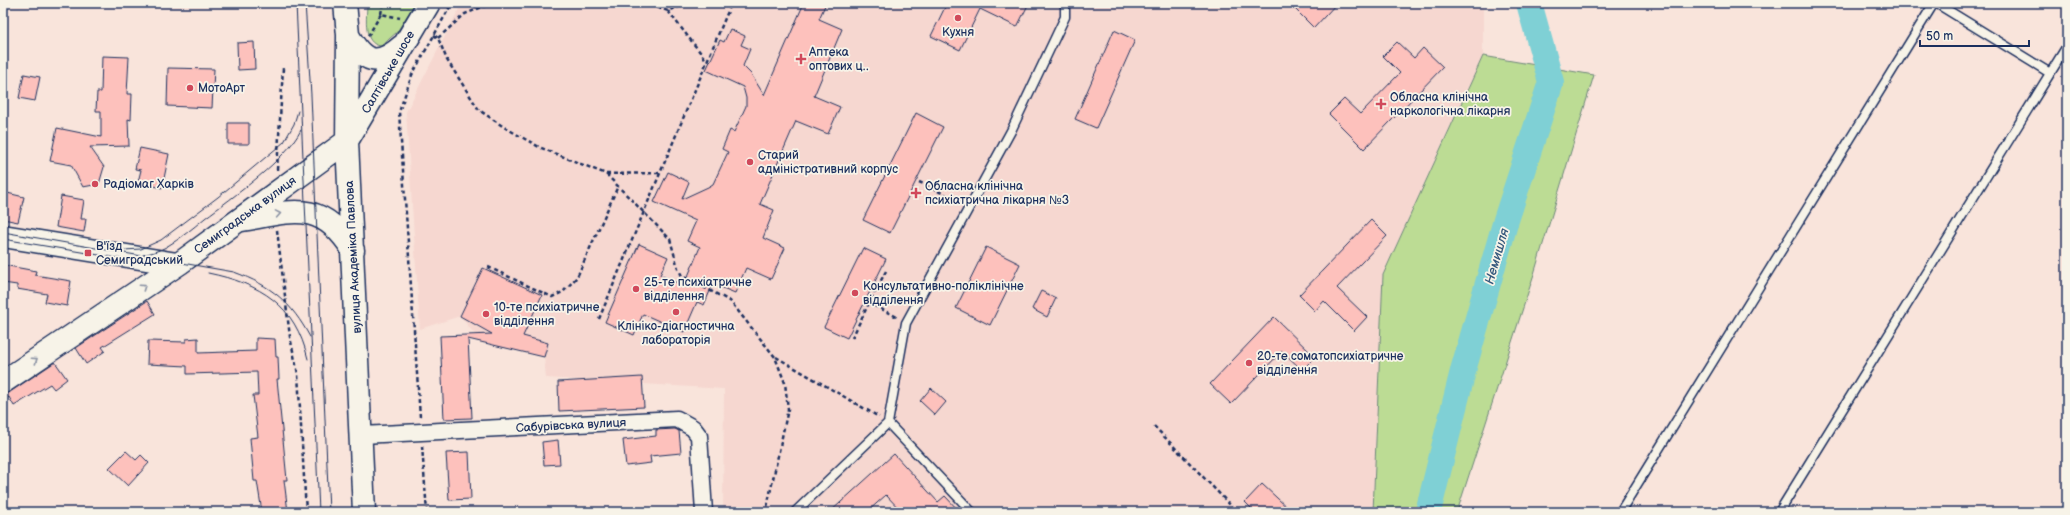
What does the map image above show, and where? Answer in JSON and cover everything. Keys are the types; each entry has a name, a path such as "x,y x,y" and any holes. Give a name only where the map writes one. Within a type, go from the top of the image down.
{"main road":[{"name":"вулиця Академіка Павлова","path":"345,3 358,35 347,141 362,435 364,512"},
{"name":"Салтівське шосе","path":"347,141 429,3"},
{"path":"358,35 360,54 374,60 388,56 404,44"},
{"name":"Семиградська вулиця","path":"3,382 177,264 347,141"},
{"path":"239,220 290,212 309,212 325,218 333,224 353,250"},
{"path":"3,236 177,264"}],"street":[{"name":"Сабурівська вулиця","path":"362,435 677,419 693,428 699,436 704,512"}],"lane":[{"path":"795,512 888,423 907,321 1011,131 1065,17 1065,3"},
{"path":"1620,512 1935,3 2050,73"},
{"path":"1779,512 2067,46"},
{"path":"888,423 972,512"}],"path":[{"path":"358,35 381,14 383,3"},
{"path":"426,512 399,112 412,75 452,3"},
{"path":"438,38 465,14 492,3"},
{"path":"644,3 668,11 707,62"},
{"path":"668,11 688,3"},
{"path":"599,319 731,4"},
{"path":"381,14 406,19"},
{"path":"434,35 438,38 447,60 479,110 504,127 539,147 606,174 660,173"},
{"path":"606,174 670,239 678,268 682,276 730,301 775,357 785,383 788,409 766,512"},
{"path":"919,182 970,206"},
{"path":"488,267 552,296 563,292 577,277 618,186"},
{"path":"852,338 886,271"},
{"path":"869,303 907,321"},
{"path":"290,337 298,374 306,512"},
{"path":"775,357 888,423"},
{"path":"1154,426 1237,512"}],"shaded area":[{"name":"Обласна клінічна психіатрична лікарня №3","path":"462,3 1483,3 1483,56 1383,275 1373,512 723,512 724,389 546,378 544,357 481,342 460,316 420,329 406,112"}],"green space":[{"path":"367,3 415,3 397,32 381,46 375,44 368,35 366,22"},
{"path":"1483,56 1594,75 1534,274 1457,512 1373,512 1383,275"}],"building":[{"name":"Старий адміністративний корпус","path":"804,3 826,3 819,19 842,29 814,96 840,107 828,134 796,121 760,204 774,210 763,238 785,248 771,279 746,268 735,293 713,284 704,305 697,302 684,332 643,314 634,335 605,322 639,244 668,257 660,275 684,286 700,247 687,241 696,221 654,202 668,172 689,182 682,199 713,184 728,152 722,149 730,130 734,132 746,106 746,98 743,87 706,70 720,40 724,42 730,29 745,36 741,45 750,49 743,66 751,74 764,95"},
{"name":"Кухня","path":"947,3 1029,3 1017,27 980,9 960,50 931,36"},
{"path":"1289,3 1337,3 1314,28"},
{"path":"1114,30 1135,40 1096,128 1075,119"},
{"path":"254,42 255,69 238,70 237,43"},
{"path":"1397,42 1414,58 1423,48 1443,67 1364,149 1329,114 1344,99 1360,114 1400,73 1383,56"},
{"path":"102,56 129,57 127,94 132,94 131,120 128,119 129,146 90,147 104,167 99,184 83,187 71,165 50,161 57,128 101,137 101,111 96,111 97,92 101,92"},
{"name":"МотоАрт","path":"168,68 214,69 212,108 167,106"},
{"path":"24,74 40,77 35,101 19,98"},
{"path":"916,113 943,127 890,233 863,220"},
{"path":"228,123 249,123 249,144 228,144"},
{"path":"140,148 169,154 162,188 138,182 141,170 135,169"},
{"path":"3,192 24,197 18,222 3,219"},
{"path":"61,196 84,200 81,219 86,219 84,232 56,227"},
{"path":"1371,220 1387,236 1337,288 1367,317 1354,331 1324,301 1315,311 1299,295"},
{"path":"986,247 1020,264 990,325 956,308"},
{"name":"Консультативно-поліклінічне відділення","path":"863,248 886,259 847,338 824,327"},
{"path":"3,265 36,271 35,275 71,281 67,306 45,302 47,294 17,289 17,285 3,283"},
{"name":"10-те психіатричне відділення","path":"483,268 542,295 523,336 548,343 544,357 468,339 472,418 444,419 440,336 492,334 460,316"},
{"path":"1041,291 1056,298 1047,317 1032,309"},
{"path":"147,301 155,314 102,347 105,351 86,364 76,348"},
{"name":"20-те соматопсихіатричне відділення","path":"1274,317 1315,357 1302,370 1282,351 1231,404 1210,384"},
{"path":"198,338 198,353 256,351 256,338 275,339 276,357 278,357 279,379 277,379 287,480 284,480 288,512 262,512 257,481 254,481 250,438 258,437 253,395 258,395 257,372 187,374 187,366 147,364 148,341 186,342 186,339"},
{"path":"55,362 67,379 54,389 50,384 14,406 9,397 3,401 3,394 10,392"},
{"path":"642,377 644,407 559,411 558,382"},
{"path":"931,388 946,402 935,415 920,401"},
{"path":"675,429 679,431 681,453 650,456 651,463 626,466 623,440 656,436 656,430"},
{"path":"558,440 560,464 544,465 542,442"},
{"path":"126,451 136,460 141,455 149,463 128,486 109,468"},
{"path":"469,452 471,499 449,500 446,453"},
{"path":"894,454 938,502 945,496 960,512 902,512 886,495 867,512 830,512"},
{"path":"1262,484 1292,512 1255,512 1245,502"}],"waterway":[{"name":"Немишля","path":"1428,512 1464,367 1506,220 1551,82 1529,3"}],"tram line":[{"path":"296,3 319,512"},
{"path":"305,3 311,95 329,512"},
{"path":"124,250 141,249 161,240 218,197 284,142 294,124 298,111"},
{"path":"143,255 161,250 171,244 244,189 284,153 301,130"},
{"path":"3,232 234,272 270,289 288,305 310,337"},
{"path":"3,239 135,261"},
{"path":"208,273 244,283 273,300 285,311 294,324 302,340 308,359"}],"place":[{"name":"Кухня","path":"958,18"},
{"name":"Аптека оптових ц‥","path":"801,59"},
{"name":"МотоАрт","path":"190,88"},
{"name":"Обласна клінічна наркологічна лікарня","path":"1381,104"},
{"name":"Старий адміністративний корпус","path":"750,162"},
{"name":"Радіомаг Харків","path":"95,184"},
{"name":"Обласна клінічна психіатрична лікарня №3","path":"916,193"},
{"name":"В'їзд Семиградський","path":"88,253"},
{"name":"25-те психіатричне відділення","path":"636,289"},
{"name":"Консультативно-поліклінічне відділення","path":"855,293"},
{"name":"Клініко-діагностична лабораторія","path":"676,312"},
{"name":"10-те психіатричне відділення","path":"486,314"},
{"name":"20-те соматопсихіатричне відділення","path":"1249,363"}]}
